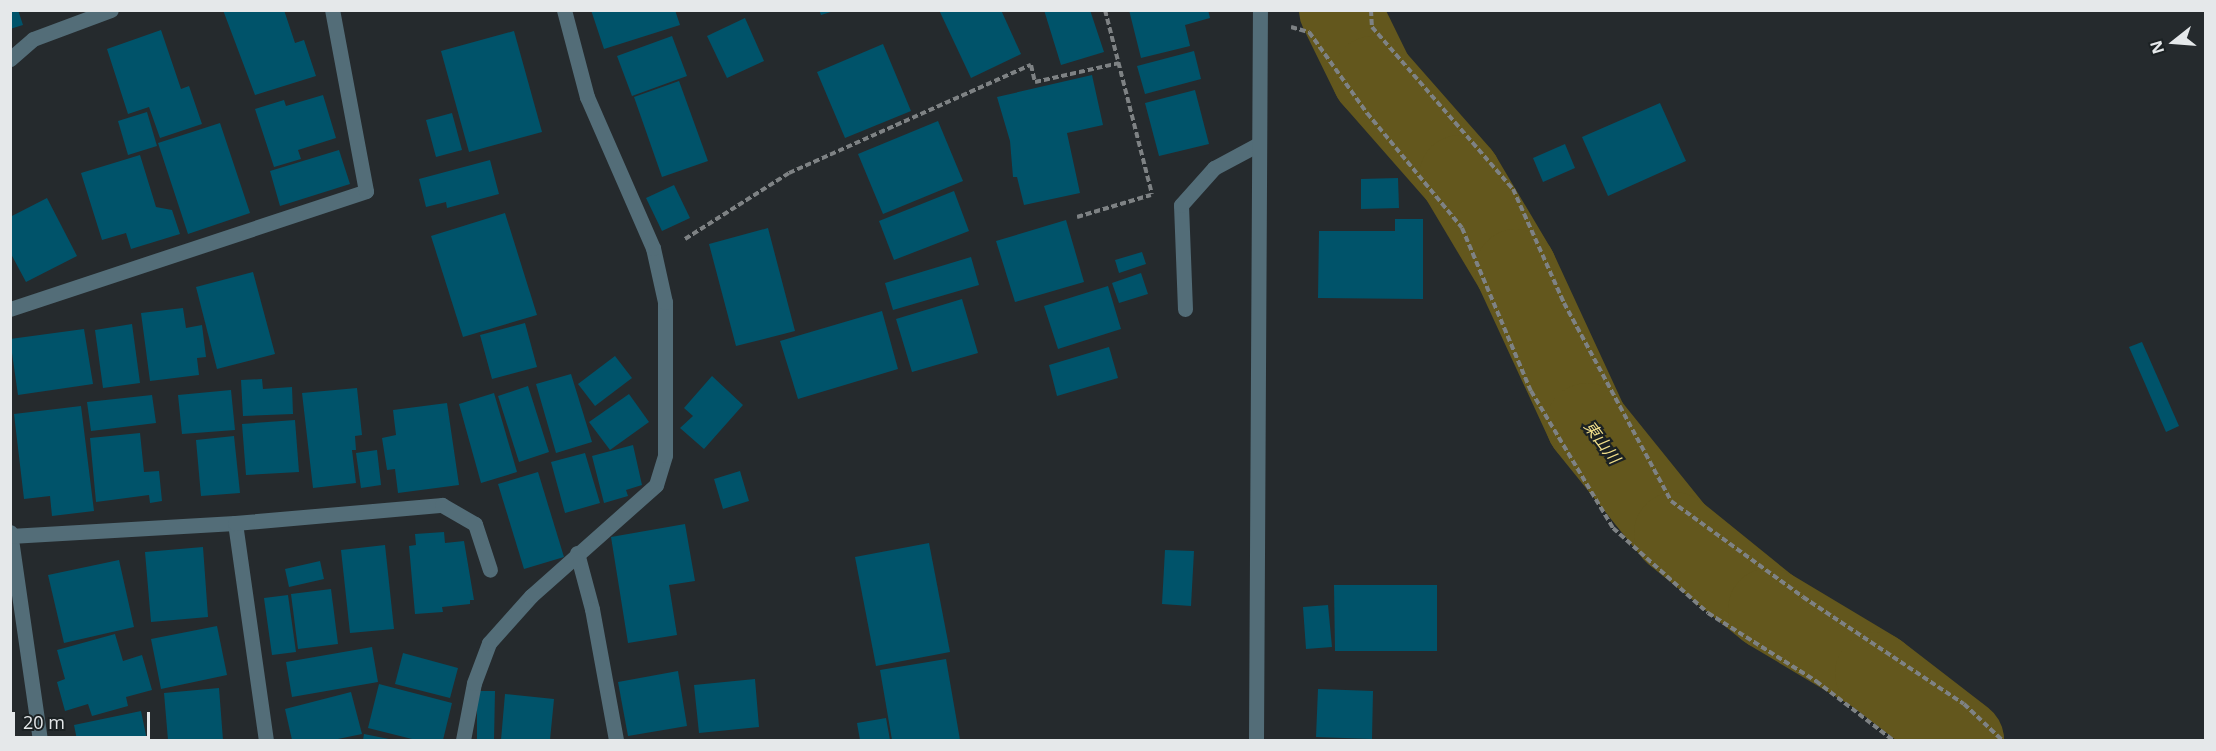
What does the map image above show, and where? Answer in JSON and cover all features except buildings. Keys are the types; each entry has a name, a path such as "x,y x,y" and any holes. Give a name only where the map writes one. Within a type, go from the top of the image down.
{"street":[{"path":"10,59 33,39 111,10"},
{"path":"10,309 366,191 332,10"},
{"path":"463,741 474,683 489,643 578,553 656,485 665,454 665,302 655,260 587,97 564,10"},
{"path":"1256,741 1260,15"},
{"path":"1185,309 1181,205 1197,184 1214,168 1259,144"},
{"path":"40,741 11,534 235,523 442,505 476,524 490,570"},
{"path":"235,523 266,741"},
{"path":"578,553 592,609 616,741"}],"path":[{"path":"1105,10 1152,195"},
{"path":"1371,10 1372,27 1513,189 1564,303 1671,501 1803,597 1964,704 2002,741"},
{"path":"1260,15 1309,32 1367,113 1462,228 1531,391 1613,528 1708,613 1816,681 1893,741"},
{"path":"655,260 789,173 1031,65 1035,82 1119,63"},
{"path":"1077,217 1197,184"}],"waterway":[{"name":"東山川","path":"1340,10 1373,77 1460,176 1516,270 1587,424 1675,533 1769,609 1876,673 1963,740"}]}
